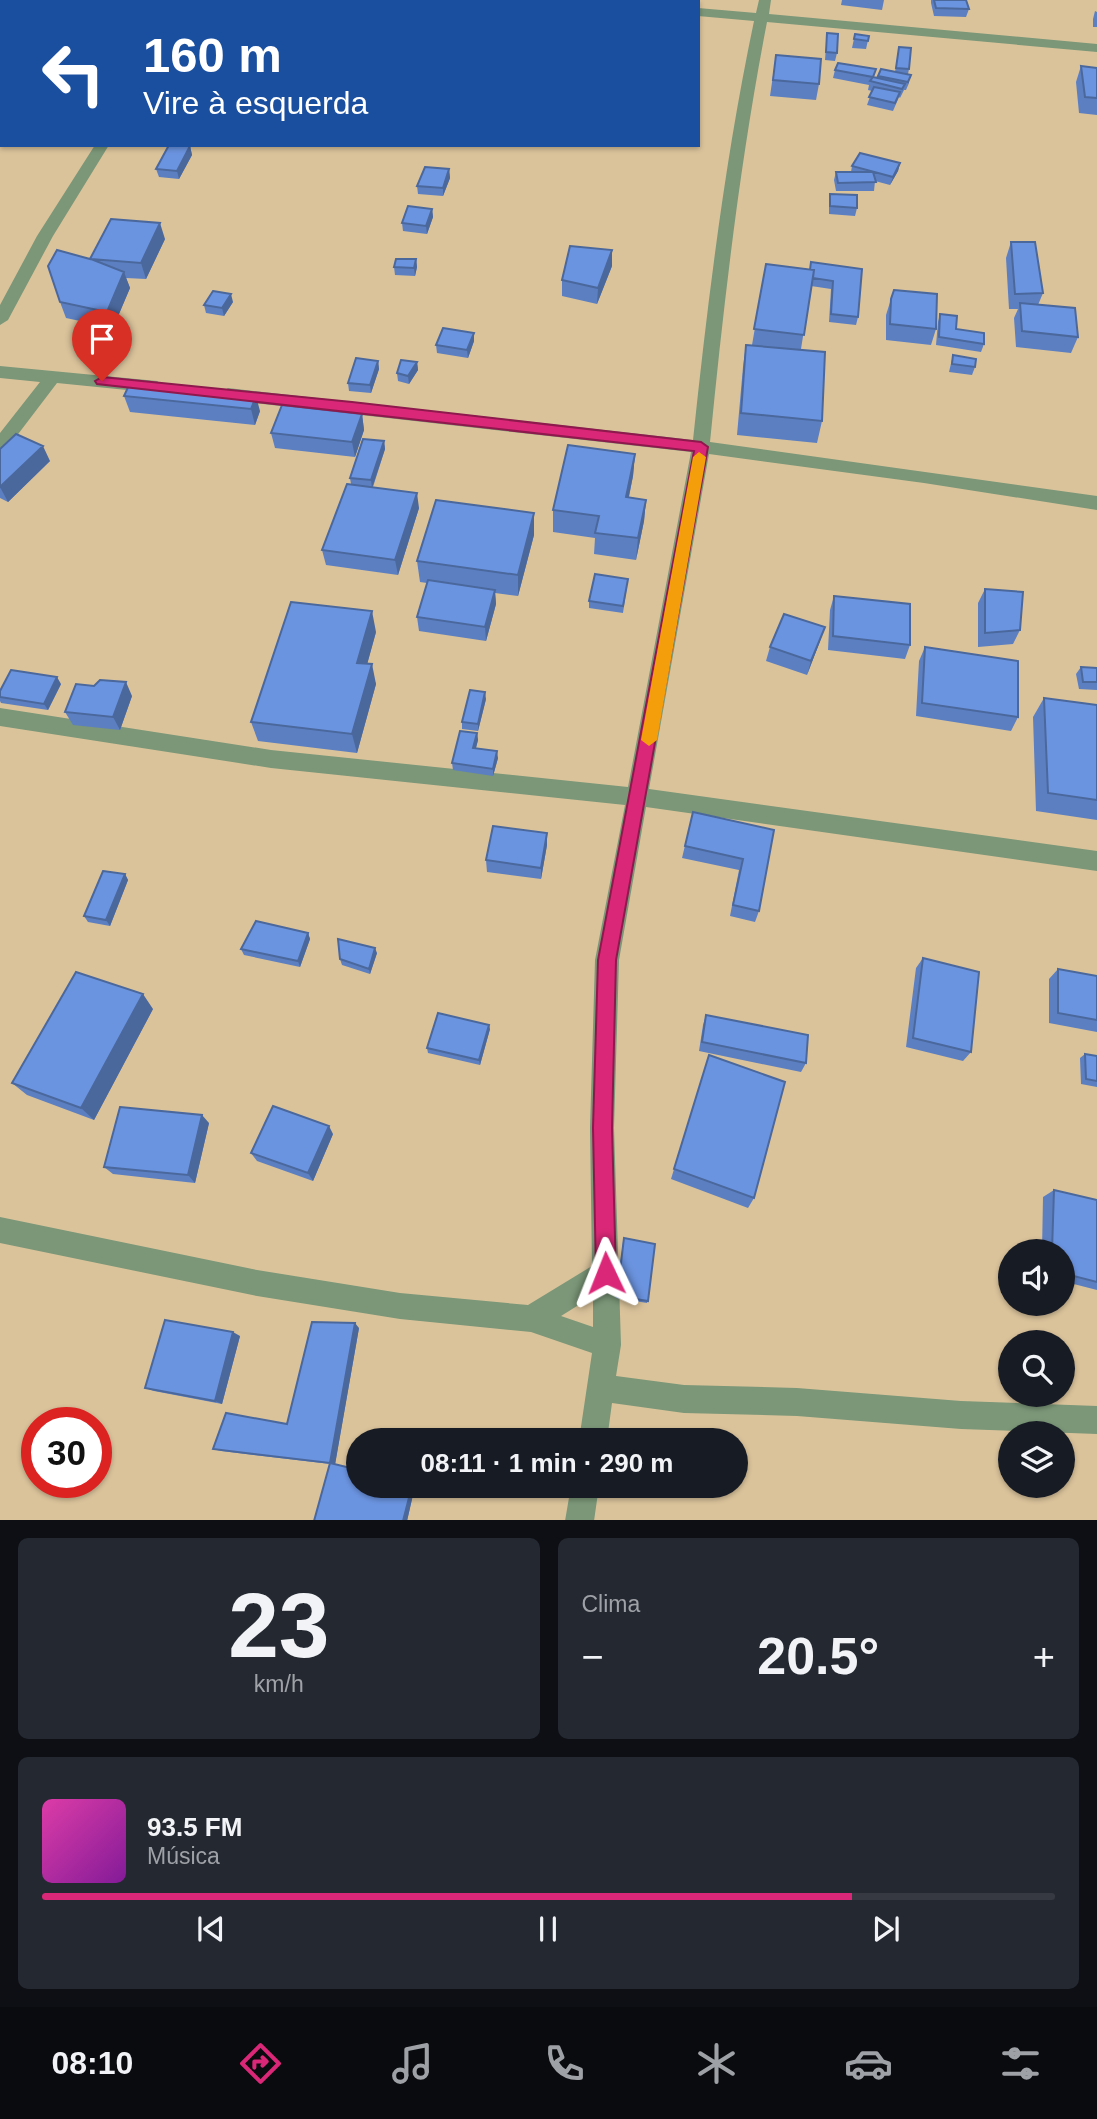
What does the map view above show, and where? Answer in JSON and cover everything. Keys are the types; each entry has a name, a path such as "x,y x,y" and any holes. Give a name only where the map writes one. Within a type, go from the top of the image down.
{"street":[{"path":"700,12 764,9 1097,48"},
{"path":"595,1428 607,1345 602,1128 607,960 701,447 719,270 735,180 744,103 764,9"},
{"path":"0,320 45,236 101,147"},
{"path":"0,372 170,388"},
{"path":"0,446 53,376"},
{"path":"209,393 701,447 924,475 1097,503"},
{"path":"0,717 271,759 639,797 1097,861"},
{"path":"0,1230 137,1256 257,1283 400,1306 531,1319 607,1345"},
{"path":"531,1319 606,1273"},
{"path":"602,1388 684,1399 797,1402 961,1415 1097,1420"},
{"path":"579,1520 583,1498"}],"building":[{"path":"934,0 966,0 969,9 936,8"},
{"path":"827,33 838,34 837,53 826,52"},
{"path":"855,34 869,36 868,41 854,39"},
{"path":"899,47 911,48 909,69 896,68"},
{"path":"776,55 821,59 819,84 773,80"},
{"path":"838,63 876,69 873,77 835,70"},
{"path":"1081,66 1097,68 1097,98 1085,97"},
{"path":"881,69 911,75 908,82 878,76"},
{"path":"873,77 905,84 902,89 870,81"},
{"path":"874,87 900,92 895,103 869,97"},
{"path":"168,147 189,147 177,171 156,169"},
{"path":"860,153 900,163 893,177 852,166"},
{"path":"425,167 449,169 443,188 417,186"},
{"path":"836,172 873,172 876,182 838,183"},
{"path":"830,194 857,195 857,208 830,206"},
{"path":"408,206 432,209 426,226 402,223"},
{"path":"111,219 160,223 141,263 91,259 124,272 107,312 60,302 48,266 57,250 90,259"},
{"path":"1011,242 1035,242 1043,293 1015,294"},
{"path":"570,246 612,250 598,288 562,280"},
{"path":"396,259 416,259 414,268 394,267"},
{"path":"811,262 862,269 858,317 831,314 833,281 813,278"},
{"path":"766,264 814,270 804,335 754,329"},
{"path":"894,290 937,294 936,329 890,324"},
{"path":"213,291 231,294 222,308 204,305"},
{"path":"1020,303 1075,308 1078,337 1022,331"},
{"path":"940,314 957,316 956,329 984,333 984,344 939,337"},
{"path":"443,328 474,333 467,350 436,345"},
{"path":"746,345 825,352 822,421 741,413"},
{"path":"953,355 976,359 975,367 952,364"},
{"path":"356,358 378,361 370,385 348,383"},
{"path":"401,360 417,362 408,376 397,373"},
{"path":"130,383 256,396 251,409 124,396"},
{"path":"282,405 362,414 352,442 271,433"},
{"path":"16,434 43,446 0,487 0,449"},
{"path":"363,439 384,441 371,480 350,478"},
{"path":"568,445 635,454 626,497 646,500 638,538 595,533 599,516 553,510"},
{"path":"347,484 417,493 395,560 322,550"},
{"path":"436,500 534,513 518,575 417,561"},
{"path":"595,574 628,579 623,606 589,601"},
{"path":"428,580 495,590 485,627 417,617"},
{"path":"985,589 1023,592 1020,630 985,633"},
{"path":"834,596 910,604 910,645 833,636"},
{"path":"291,602 372,611 357,663 372,664 352,734 251,722"},
{"path":"784,614 825,627 811,661 770,647"},
{"path":"925,647 1018,661 1018,717 922,703"},
{"path":"1081,667 1097,668 1097,682 1083,682"},
{"path":"11,670 57,677 44,704 0,697 0,691"},
{"path":"100,680 126,682 113,717 65,712 76,684 94,686"},
{"path":"470,690 485,692 478,724 462,722"},
{"path":"1044,698 1097,705 1097,800 1048,793"},
{"path":"460,731 477,733 473,748 497,751 493,769 452,763"},
{"path":"693,812 774,830 759,911 733,905 743,859 685,846"},
{"path":"493,826 547,833 541,868 486,860"},
{"path":"103,871 125,874 106,920 84,916"},
{"path":"256,921 308,933 298,961 241,949"},
{"path":"338,939 375,948 369,969 340,959"},
{"path":"923,958 979,972 971,1052 913,1038"},
{"path":"1058,969 1097,976 1097,1020 1058,1013"},
{"path":"76,972 143,994 81,1108 12,1083"},
{"path":"438,1013 489,1025 479,1060 427,1048"},
{"path":"706,1015 808,1035 806,1063 702,1042"},
{"path":"1085,1054 1097,1056 1097,1081 1086,1079"},
{"path":"709,1055 785,1082 754,1198 674,1169"},
{"path":"273,1106 329,1126 308,1173 251,1153"},
{"path":"120,1107 202,1115 188,1175 104,1167"},
{"path":"1054,1190 1097,1200 1097,1282 1075,1276 1075,1239 1052,1239"},
{"path":"624,1238 655,1244 648,1301 617,1296"},
{"path":"165,1320 233,1332 215,1401 145,1388"},
{"path":"312,1322 355,1323 330,1463 213,1449 226,1413 287,1424"},
{"path":"330,1463 346,1467 346,1498 409,1498 403,1520 314,1520"}],"slow traffic":[{"path":"649,740 699,457"}],"route":[{"path":"102,381 352,406 529,429 701,447 607,960 602,1128 606,1273"}]}
